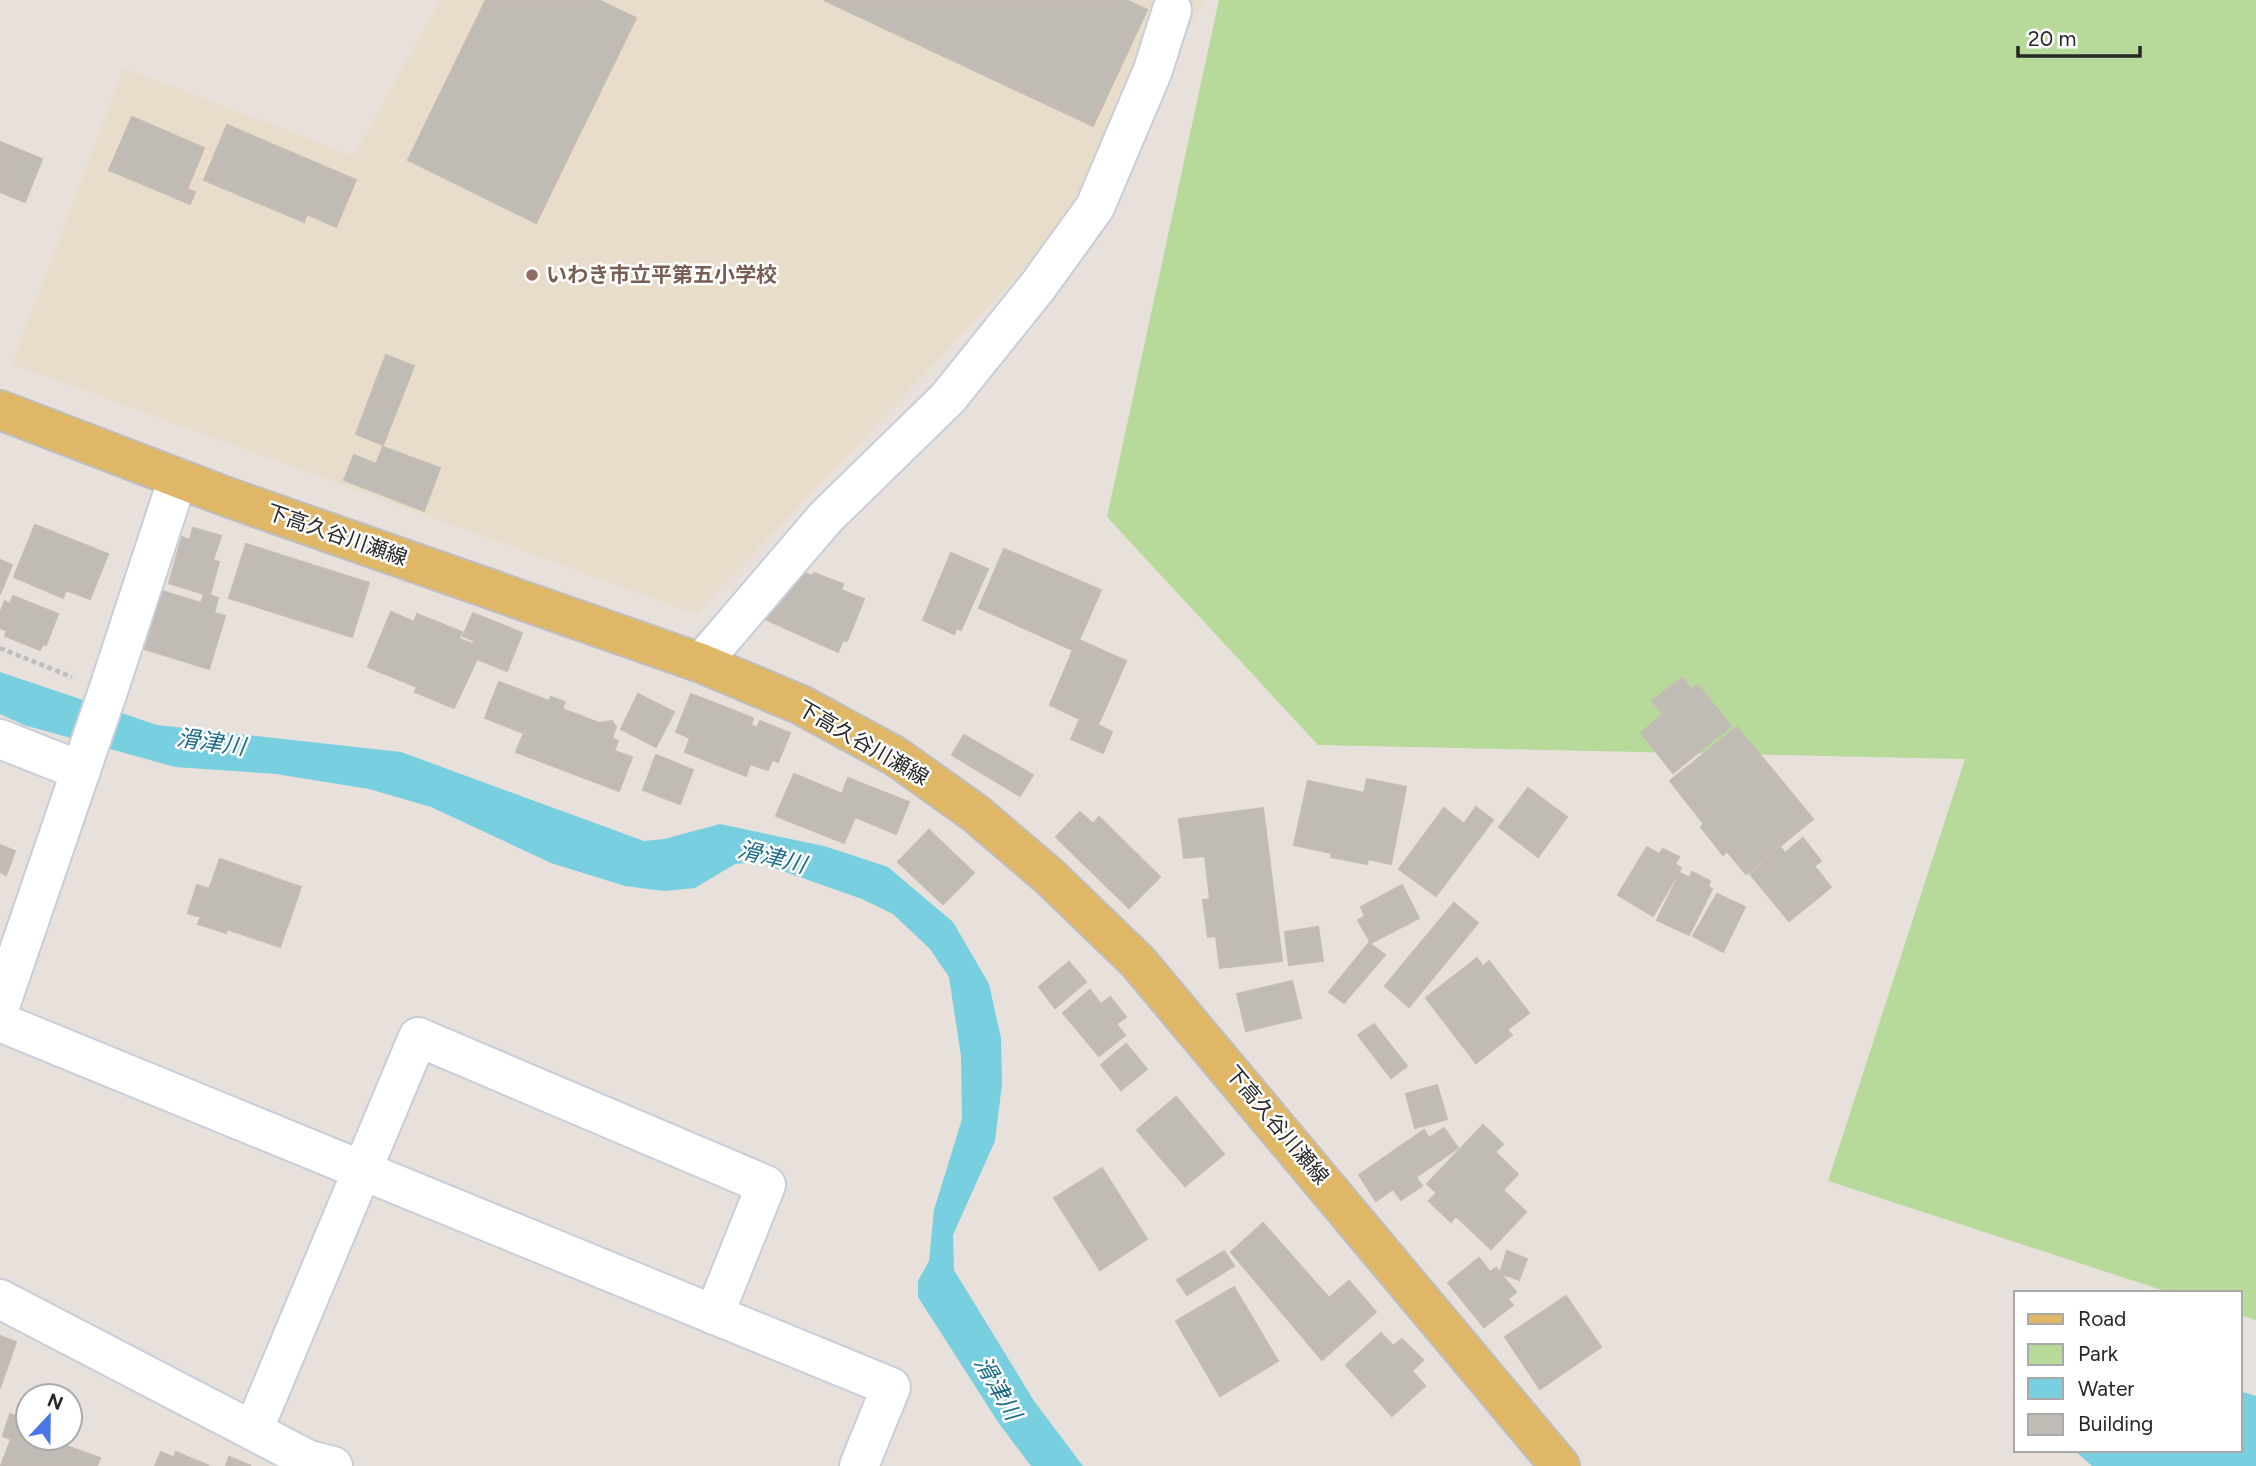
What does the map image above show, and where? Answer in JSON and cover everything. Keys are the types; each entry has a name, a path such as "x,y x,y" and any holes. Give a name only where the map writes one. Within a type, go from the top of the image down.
{"main road":[{"name":"下高久谷川瀬線","path":"0,410 178,478 701,663 801,705 895,756 975,813 1050,877 1138,962 1560,1466"}],"street":[{"path":"701,663 826,517 948,398 1038,286 1087,219 1095,207 1153,70 1172,10"},
{"path":"0,1006 108,693 178,478"},
{"path":"0,739 82,768"},
{"path":"0,1021 891,1387 859,1466"},
{"path":"253,1431 418,1037 766,1185 714,1315"},
{"path":"0,1299 309,1460 333,1466"}],"path":[{"path":"0,648 108,693"}],"shaded area":[{"name":"いわき市立平第五小学校","path":"440,0 1204,0 1104,185 696,614 12,364 124,68 354,156"}],"green space":[{"path":"1219,0 2256,0 2256,1320 2242,1316 2242,1291 2165,1291 1828,1181 1965,759 1318,745 1107,517"}],"water":[{"name":"滑津川","path":"0,672 157,725 401,752 644,841 664,839 720,824 824,846 888,867 953,922 989,984 1001,1038 1002,1084 995,1141 953,1235 954,1270 1034,1401 1083,1466 1031,1466 998,1422 918,1297 918,1281 929,1261 934,1210 962,1119 961,1056 949,977 930,949 893,914 862,899 757,862 735,864 695,888 664,891 625,886 551,863 431,807 369,789 276,774 175,767 24,725 0,714"},
{"path":"2242,1392 2256,1396 2256,1466 2092,1466 2076,1452 2242,1452"}],"building":[{"path":"486,0 598,0 636,18 536,223 408,160"},
{"path":"824,0 1126,0 1147,10 1093,126"},
{"path":"132,117 204,148 187,189 195,192 190,204 109,170"},
{"path":"227,125 356,180 336,227 307,214 304,222 204,180"},
{"path":"0,142 42,159 25,202 0,192"},
{"path":"386,355 414,366 383,445 356,434"},
{"path":"383,447 440,468 424,511 344,480 354,455 376,464"},
{"path":"35,525 108,554 90,599 66,590 63,598 14,577"},
{"path":"193,528 221,536 213,560 219,562 210,595 218,598 214,613 225,616 209,669 145,649 162,591 201,603 204,594 169,583 182,537 190,540"},
{"path":"246,544 369,583 352,637 229,598"},
{"path":"1004,549 1101,590 1079,640 1126,661 1098,725 1112,732 1103,753 1071,739 1080,719 1050,705 1073,650 979,608"},
{"path":"951,553 988,569 961,630 957,628 954,634 923,620"},
{"path":"0,560 12,565 0,594"},
{"path":"795,569 843,584 841,590 864,599 847,641 843,640 838,652 763,618"},
{"path":"13,596 58,614 46,645 43,644 40,650 5,636 7,631 0,628 0,613 5,601 10,604"},
{"path":"391,612 414,622 417,614 462,632 459,639 473,644 475,641 463,636 473,613 522,633 507,671 477,659 454,708 415,692 417,687 368,667"},
{"path":"1682,678 1691,689 1698,685 1731,726 1673,773 1641,733 1663,714 1652,701"},
{"path":"499,682 549,701 551,697 565,702 562,709 599,723 612,721 616,727 612,738 618,741 614,751 632,757 619,791 516,752 524,733 485,718"},
{"path":"638,694 674,712 656,747 621,729"},
{"path":"691,694 753,718 751,725 757,728 760,721 790,733 778,762 772,760 768,770 750,764 746,776 685,752 690,738 676,732"},
{"path":"1737,727 1813,819 1746,874 1727,851 1723,855 1701,827 1704,824 1670,781"},
{"path":"964,735 1033,775 1020,796 952,755"},
{"path":"656,755 693,770 680,804 643,790"},
{"path":"794,774 842,794 848,778 909,802 896,834 855,817 844,843 776,816"},
{"path":"1367,779 1406,787 1391,864 1368,859 1367,864 1331,857 1332,853 1294,845 1308,781 1364,793"},
{"path":"1528,788 1567,817 1538,857 1499,827"},
{"path":"1476,807 1493,820 1436,896 1399,869 1444,808 1464,824"},
{"path":"1263,808 1282,961 1220,968 1216,936 1208,937 1203,900 1210,899 1205,856 1184,858 1179,819"},
{"path":"1080,812 1093,824 1099,817 1160,877 1129,908 1056,837"},
{"path":"929,830 974,873 943,904 898,862"},
{"path":"1803,838 1821,861 1814,866 1831,887 1789,921 1750,874 1781,848 1785,853"},
{"path":"0,845 15,851 6,875 0,872"},
{"path":"1647,847 1659,854 1663,849 1679,857 1675,864 1681,868 1653,916 1618,895"},
{"path":"220,859 301,887 280,947 227,929 226,933 198,924 201,917 188,913 197,885 209,889"},
{"path":"1692,872 1710,881 1708,887 1712,889 1689,935 1657,920 1680,873 1690,878"},
{"path":"1402,885 1419,918 1371,943 1358,920 1365,916 1361,907"},
{"path":"1717,894 1745,907 1723,952 1693,936"},
{"path":"1454,903 1478,923 1409,1007 1385,986"},
{"path":"1318,927 1323,961 1289,965 1285,932"},
{"path":"1369,943 1385,955 1344,1003 1329,992"},
{"path":"1477,958 1483,967 1489,961 1529,1013 1507,1030 1512,1035 1476,1063 1426,998"},
{"path":"1069,962 1086,982 1055,1008 1039,987"},
{"path":"1292,981 1301,1018 1246,1031 1237,994"},
{"path":"1090,990 1101,1004 1110,997 1126,1017 1116,1024 1125,1035 1099,1056 1063,1013"},
{"path":"1374,1024 1407,1066 1391,1078 1358,1035"},
{"path":"1126,1044 1147,1069 1121,1090 1101,1065"},
{"path":"1437,1085 1447,1119 1415,1128 1406,1094"},
{"path":"1176,1097 1224,1154 1185,1186 1137,1130"},
{"path":"1483,1125 1503,1144 1495,1152 1518,1174 1503,1190 1526,1212 1491,1249 1456,1216 1451,1222 1429,1201 1437,1193 1427,1184"},
{"path":"1444,1128 1458,1148 1416,1177 1422,1186 1401,1200 1393,1189 1376,1201 1359,1175 1424,1130 1429,1138"},
{"path":"1102,1168 1147,1239 1100,1270 1054,1198"},
{"path":"1263,1223 1329,1298 1349,1281 1376,1312 1322,1360 1231,1252"},
{"path":"1224,1251 1234,1266 1187,1295 1177,1280"},
{"path":"1507,1251 1527,1259 1519,1280 1500,1273"},
{"path":"1479,1258 1490,1272 1496,1268 1516,1292 1508,1299 1513,1305 1484,1327 1448,1283"},
{"path":"1234,1287 1278,1361 1220,1396 1176,1321"},
{"path":"1566,1296 1601,1347 1540,1389 1505,1337"},
{"path":"1381,1333 1393,1346 1402,1339 1423,1360 1412,1371 1425,1386 1392,1416 1346,1365"},
{"path":"0,1336 16,1342 0,1388"},
{"path":"10,1414 14,1416 14,1452 83,1452 100,1458 97,1466 1,1466 11,1439 3,1436"},
{"path":"161,1452 174,1458 176,1452 209,1466 155,1466"},
{"path":"229,1457 251,1466 226,1466"}],"place":[{"name":"いわき市立平第五小学校","path":"532,275"}]}
